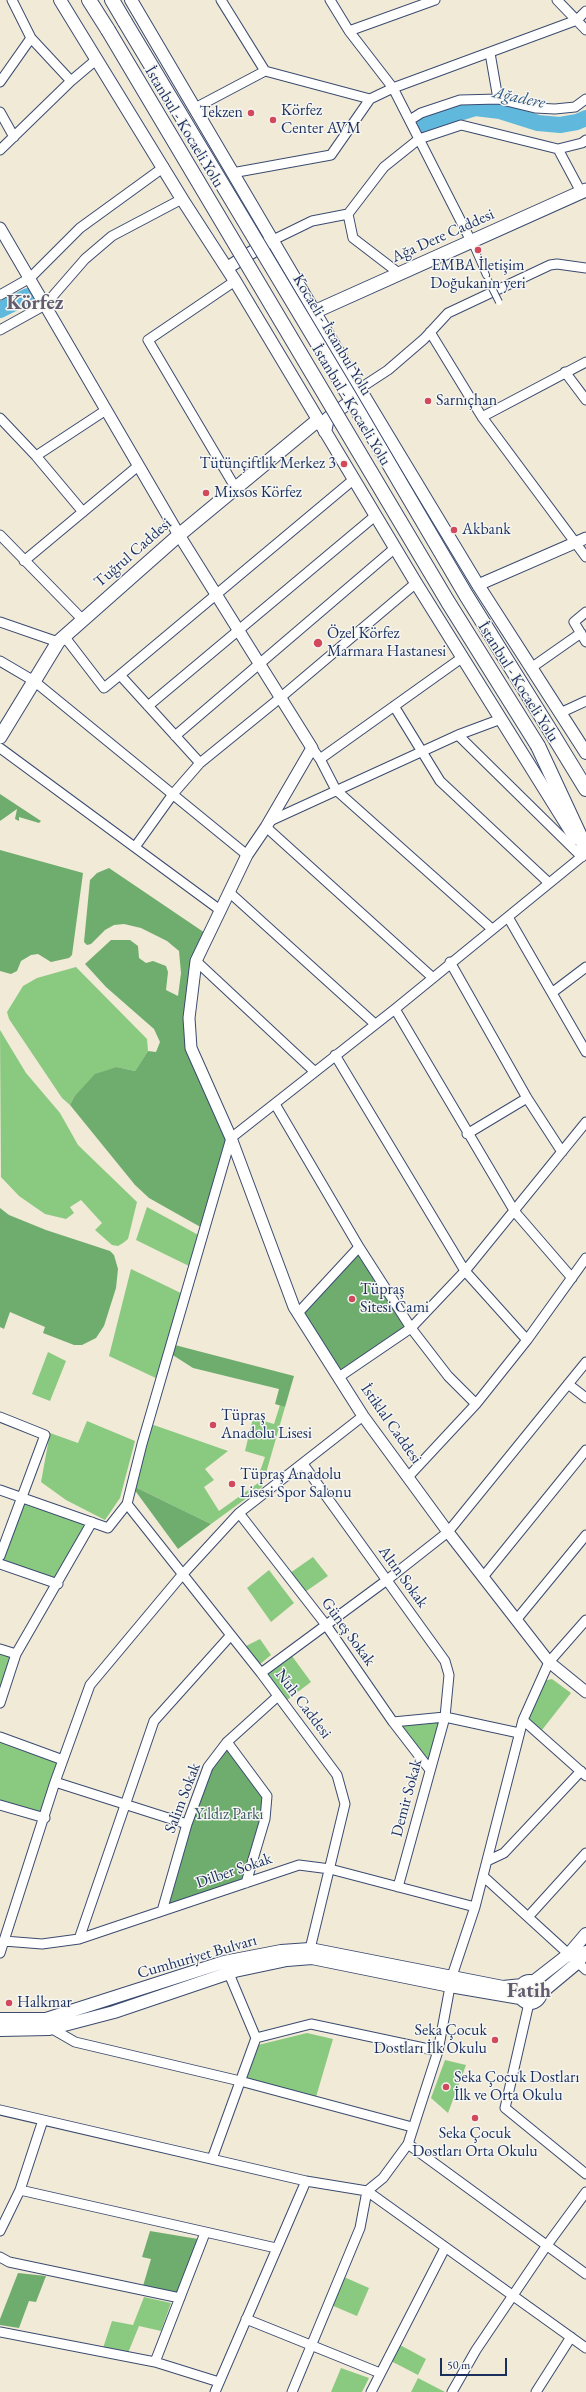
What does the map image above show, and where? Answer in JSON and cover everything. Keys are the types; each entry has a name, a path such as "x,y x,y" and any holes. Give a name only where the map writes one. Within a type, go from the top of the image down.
{"highway":[{"name":"İstanbul - Kocaeli Yolu","path":"89,0 448,602 586,826"},
{"name":"Kocaeli - İstanbul Yolu","path":"112,0 348,394 466,595 586,789"},
{"path":"538,746 585,854"}],"main road":[{"path":"60,0 164,167 182,199 235,281 416,583 585,854"},
{"path":"132,0 271,241 359,389 478,585 586,753"},
{"name":"Ağa Dere Caddesi","path":"314,312 472,243 584,191"},
{"path":"227,268 271,241"},
{"path":"318,420 359,389"},
{"path":"325,432 328,418 355,398 367,401"},
{"name":"Tuğrul Caddesi","path":"0,737 61,639 82,619 235,487 318,420"},
{"path":"528,1983 539,1986 541,1993 539,2000 525,2001 519,1991 528,1983 577,1962 586,1934"},
{"path":"541,1993 577,1962 586,1952"},
{"name":"Cumhuriyet Bulvarı","path":"0,2023 48,2024 114,2012 226,1968 287,1960 311,1953 451,1981 525,2001"},
{"name":"Cumhuriyet Bulvarı","path":"451,1981 503,1987 528,1983"}],"street":[{"path":"12,0 31,38 71,81"},
{"path":"221,0 265,71"},
{"path":"330,0 349,30 393,88 472,243 499,302"},
{"path":"349,30 435,0"},
{"path":"557,0 586,30"},
{"path":"232,173 331,155 370,99 393,88 577,20 586,11"},
{"path":"0,82 31,38"},
{"path":"490,53 498,99"},
{"path":"0,150 71,81 97,59"},
{"path":"195,108 265,71 370,99"},
{"path":"410,120 421,112 460,100 498,99 535,108 555,109 575,106 586,99"},
{"path":"0,112 14,137"},
{"path":"271,241 312,221 348,214 384,167 419,139 461,125 558,149 582,143 586,140"},
{"path":"558,149 584,191"},
{"path":"0,296 30,278 80,228 164,167"},
{"path":"0,330 45,305 84,259 112,236 182,199"},
{"path":"348,214 353,238 400,274"},
{"path":"0,228 179,535 280,698 320,759 336,790 492,929"},
{"path":"359,389 388,370 430,332 448,313 550,265 557,264 586,268"},
{"path":"235,281 148,340 235,487"},
{"path":"430,332 482,417 586,557"},
{"path":"482,417 586,362"},
{"path":"566,372 586,400"},
{"path":"36,456 106,410"},
{"path":"0,418 36,456 83,512"},
{"path":"24,561 138,466"},
{"path":"0,622 61,639 104,688 217,596 354,480"},
{"path":"148,706 375,516"},
{"path":"0,535 82,619"},
{"path":"478,585 586,538"},
{"path":"175,736 395,548"},
{"path":"135,847 173,794 200,763 280,698 416,583"},
{"path":"586,612 574,622 586,642"},
{"path":"532,668 581,634"},
{"path":"320,759 463,657"},
{"path":"0,661 34,681 247,855"},
{"path":"120,675 200,763"},
{"path":"560,713 586,701"},
{"path":"394,706 420,752 440,781 548,883"},
{"path":"432,977 268,824 336,790 420,752 458,735 501,719"},
{"path":"0,1490 108,1528 127,1504 142,1444 231,1138 395,1009 450,962 585,854 458,735"},
{"path":"0,748 220,910"},
{"name":"İstiklal Caddesi","path":"312,748 268,824 247,855 196,961 189,1018 191,1048 231,1138 298,1313 340,1377 363,1416 409,1476 448,1532 549,1662 586,1692"},
{"path":"229,892 375,1024"},
{"path":"508,917 553,992 586,1052"},
{"path":"196,961 315,1072"},
{"path":"450,962 527,1098 562,1152"},
{"path":"553,992 586,967"},
{"path":"395,1009 467,1134 515,1212 572,1278"},
{"path":"335,1055 465,1271 527,1340"},
{"path":"467,1134 527,1098"},
{"path":"275,1104 359,1247 411,1328 448,1376 476,1404"},
{"path":"340,1377 411,1328 465,1271 515,1212 586,1122"},
{"path":"298,1313 359,1247"},
{"path":"409,1476 476,1404 527,1340 586,1258"},
{"path":"261,1673 387,1580 448,1532 586,1362"},
{"path":"568,1384 586,1398"},
{"path":"0,1953 45,1818 55,1782 90,1685 182,1575 239,1513 363,1416"},
{"path":"0,1417 45,1434 0,1556"},
{"path":"483,1577 586,1450"},
{"name":"Altın Sokak","path":"303,1464 445,1661 449,1675 445,1717"},
{"name":"Nuh Caddesi","path":"127,1504 261,1673 337,1775 346,1804 311,1953"},
{"name":"Güneş Sokak","path":"239,1513 326,1625 393,1722 430,1770"},
{"path":"0,1703 16,1654 58,1584 92,1522"},
{"path":"517,1619 586,1535"},
{"path":"0,1564 58,1584"},
{"path":"292,2392 360,2228 367,2191 383,2178 408,2144 412,2127 438,2051 451,1981 475,1907 523,1720 549,1662 586,1620"},
{"path":"79,1939 123,1805 154,1721 231,1636"},
{"path":"0,1649 16,1654"},
{"name":"Salim Sokak","path":"162,1911 186,1824 208,1768 227,1742 278,1696"},
{"path":"393,1722 445,1717 519,1733"},
{"name":"Demir Sokak","path":"398,1887 445,1717"},
{"path":"487,1861 504,1853 584,1774 523,1720"},
{"path":"0,1737 63,1760"},
{"path":"227,1742 267,1796 265,1819 246,1883"},
{"path":"55,1782 186,1824"},
{"path":"0,1805 45,1818"},
{"path":"528,1917 586,1854"},
{"name":"Dilber Sokak","path":"4,1941 42,1944 79,1939 299,1865 330,1869 475,1907"},
{"path":"483,1876 577,1962"},
{"path":"212,2159 256,2038 226,1968"},
{"path":"525,2001 505,2108 586,2174"},
{"path":"48,2024 75,2042 240,2081 412,2127"},
{"path":"256,2038 312,2024 438,2051"},
{"path":"0,2110 306,2180 367,2191 586,2348"},
{"path":"0,2231 20,2190 43,2120"},
{"path":"408,2144 586,2274"},
{"path":"215,2392 306,2180"},
{"path":"20,2190 276,2248"},
{"path":"452,2392 476,2350 547,2245 586,2192"},
{"path":"155,2362 205,2233"},
{"path":"371,2392 445,2248"},
{"path":"0,2257 9,2262 180,2298"},
{"path":"246,2319 312,2344 380,2373"},
{"path":"0,2332 155,2362 219,2382"},
{"path":"536,2392 571,2337"}],"green space":[{"path":"0,794 41,821 39,823 19,817 19,821 15,819 17,809 0,821"},
{"path":"0,850 83,873 72,955 69,958 51,962 38,954 31,955 21,961 17,971 11,974 0,971"},
{"path":"109,868 208,935 196,961 191,1048 231,1138 204,1229 149,1198 135,1185 70,1105 74,1097 95,1074 117,1067 135,1071 148,1051 156,1052 160,1042 154,1029 106,987 85,964 111,940 130,940 138,946 139,958 146,963 153,961 166,966 168,972 166,990 178,996 181,973 179,951 167,941 141,928 124,924 114,925 105,930 91,944 87,945 84,942 90,880 97,873"},
{"path":"76,967 147,1039 148,1051 135,1071 117,1067 74,1097 70,1105 62,1098 9,1019 7,1012 23,986 37,978"},
{"path":"0,1030 26,1073 60,1113 78,1145 137,1202 128,1239 118,1246 112,1245 95,1230 102,1223 81,1200 70,1207 74,1213 66,1219 45,1214 19,1196 1,1177"},
{"path":"147,1207 202,1237 193,1268 136,1240"},
{"path":"0,1208 9,1215 46,1230 110,1251 114,1255 118,1269 116,1288 104,1326 96,1338 82,1345 74,1345 43,1333 45,1327 10,1312 4,1329 0,1327"},
{"path":"359,1247 411,1328 339,1377 298,1313"},
{"path":"131,1269 185,1295 160,1380 109,1356"},
{"path":"171,1344 294,1376 285,1407 275,1404 279,1389 193,1368 168,1352"},
{"path":"48,1352 66,1361 50,1401 32,1394"},
{"path":"280,1405 285,1407 262,1487 211,1524 131,1485 148,1423 228,1451 205,1469 214,1480 204,1487 219,1511 261,1481 258,1477 265,1457 245,1451 253,1418 274,1424"},
{"path":"87,1421 135,1441 120,1498 105,1520 66,1500 41,1482 50,1433 78,1443"},
{"path":"131,1485 211,1524 178,1549"},
{"path":"22,1497 92,1522 58,1584 0,1564"},
{"path":"313,1557 328,1576 305,1592 290,1573"},
{"path":"269,1570 294,1603 271,1622 247,1588"},
{"path":"260,1639 271,1655 259,1665 244,1647"},
{"path":"0,1649 16,1654 0,1703"},
{"path":"292,1656 311,1682 287,1700 267,1675"},
{"path":"552,1679 571,1693 542,1730 527,1718 543,1681"},
{"path":"445,1717 430,1770 393,1722"},
{"path":"0,1737 63,1760 45,1818 0,1805"},
{"name":"Yıldız Parkı","path":"227,1742 267,1796 246,1883 162,1911 208,1767"},
{"path":"307,2033 333,2039 316,2097 246,2078 258,2045"},
{"name":"Seka Çocuk Dostları İlk ve Orta Okulu","path":"445,2060 466,2065 448,2113 431,2098"},
{"path":"150,2231 198,2239 178,2293 143,2286 151,2259 142,2257"},
{"path":"18,2273 46,2276 36,2302 29,2301 19,2328 0,2325 0,2319"},
{"path":"344,2277 369,2288 357,2316 331,2305"},
{"path":"144,2297 171,2303 161,2331 139,2326 128,2353 103,2348 112,2321 133,2325"},
{"path":"400,2345 426,2359 418,2375 391,2361"},
{"path":"341,2368 369,2378 362,2392 331,2392"},
{"path":"418,2378 445,2392 411,2392"}],"waterway":[{"name":"Ağadere","path":"421,125 475,108 500,111 538,123 560,125 577,122 586,118"},
{"name":"Ağadere","path":"0,310 28,296"}],"place":[{"name":"Tekzen","path":"251,113"},
{"name":"Körfez Center AVM","path":"273,120"},
{"name":"EMBA İletişim Doğukanın yeri","path":"478,250"},
{"name":"Sarnıçhan","path":"428,401"},
{"name":"Tütünçiftlik Merkez 3","path":"344,464"},
{"name":"Mixsos Körfez","path":"206,493"},
{"name":"Akbank","path":"454,530"},
{"name":"Özel Körfez Marmara Hastanesi","path":"318,643"},
{"name":"Tüpraş Sitesi Cami","path":"352,1299"},
{"name":"Tüpraş Anadolu Lisesi","path":"213,1425"},
{"name":"Tüpraş Anadolu Lisesi Spor Salonu","path":"232,1484"},
{"name":"Halkmar","path":"9,2003"},
{"name":"Seka Çocuk Dostları İlk Okulu","path":"495,2040"},
{"name":"Seka Çocuk Dostları İlk ve Orta Okulu","path":"446,2087"},
{"name":"Seka Çocuk Dostları Orta Okulu","path":"475,2118"}],"district":[{"name":"Körfez","path":"35,304"},
{"name":"Fatih","path":"529,1992"}]}
